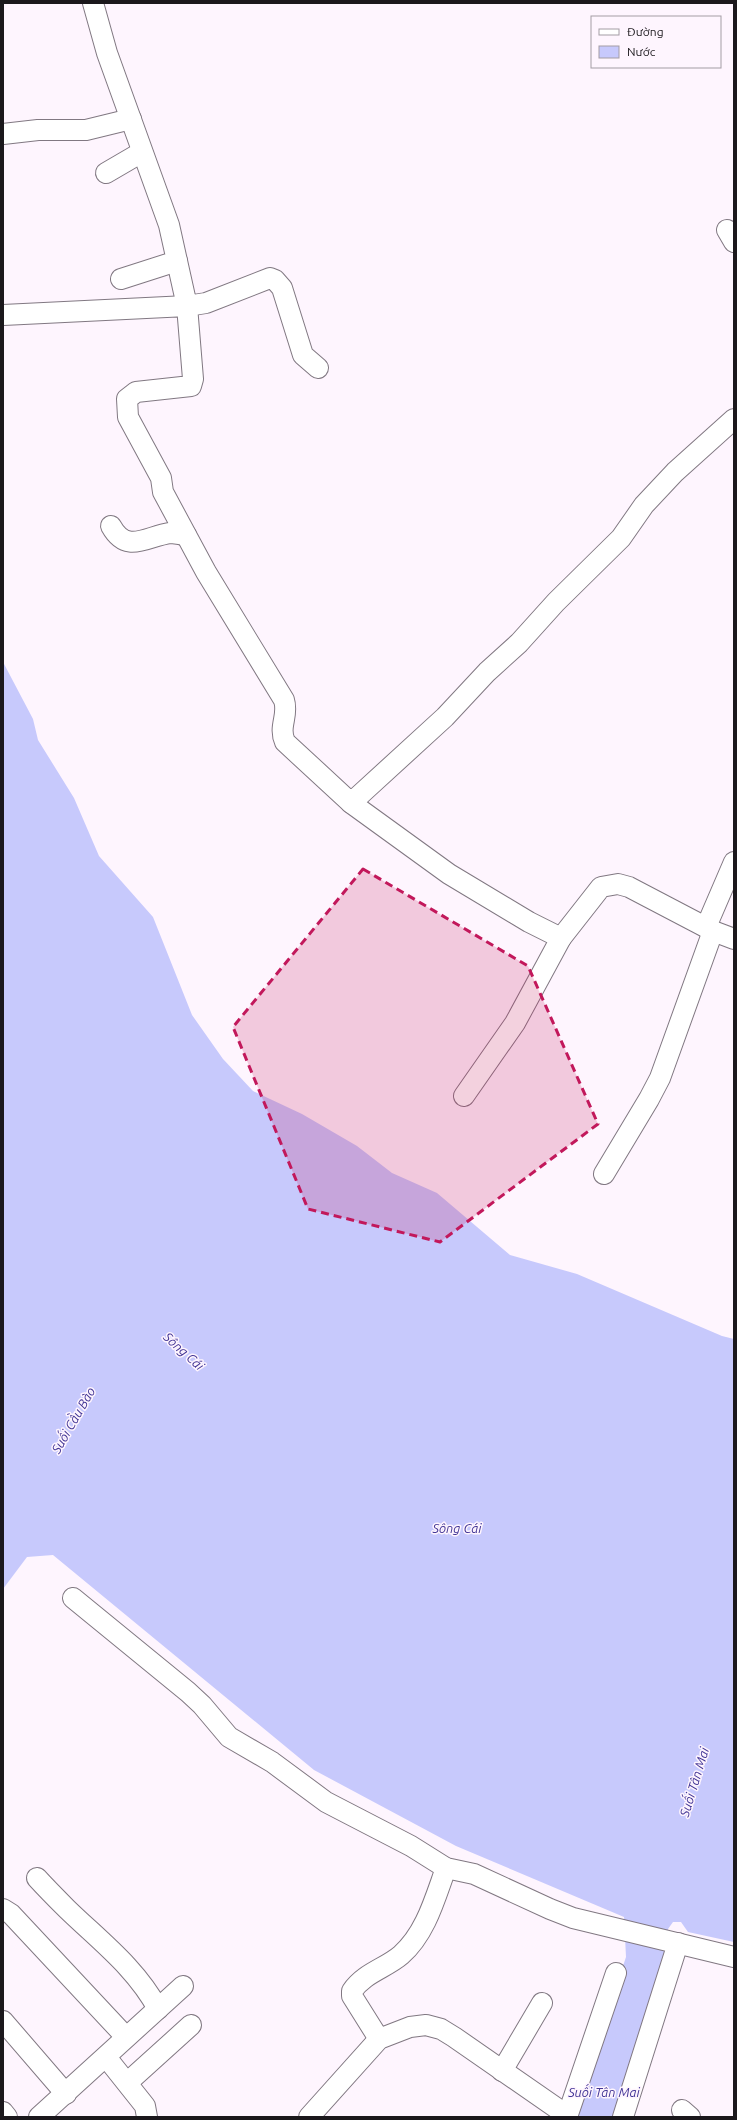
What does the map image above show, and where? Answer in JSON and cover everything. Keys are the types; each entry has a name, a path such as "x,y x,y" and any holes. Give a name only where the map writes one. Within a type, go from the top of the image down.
{"street":[{"path":"94,3 107,52 169,225 187,306 193,379 191,386 136,392 127,399 128,417 161,478 163,492 206,572 284,700 286,707 281,734 285,742 351,803 449,874 529,922 561,938"},
{"path":"3,134 38,130 86,130 130,119"},
{"path":"106,174 142,152"},
{"path":"121,279 177,261"},
{"path":"3,315 187,306 206,303 270,278 282,288 303,354 318,368"},
{"path":"351,803 445,717 487,672 519,643 556,602 621,538 644,505 675,472 734,419"},
{"path":"111,526 116,534 123,540 134,542 146,542 171,533 186,535"},
{"path":"604,1174 660,1078 734,862"},
{"path":"464,1096 515,1023 561,938 601,887 608,884 618,884 629,887 710,929 734,939"},
{"path":"73,1598 188,1692 202,1705 229,1736 272,1762 326,1802 411,1846 446,1868 474,1874 550,1909 574,1918 734,1958"},
{"path":"380,2039 352,1996 352,1991 362,1980 401,1955 414,1941 427,1920 446,1868"},
{"path":"37,1878 66,1908 125,1962 146,1987 158,2009"},
{"path":"3,1909 11,1914 126,2036"},
{"path":"624,2117 678,1943"},
{"path":"309,2117 380,2039 410,2027 426,2025 441,2029 568,2116 616,1973"},
{"path":"39,2117 106,2057 126,2036 183,1986"},
{"path":"502,2071 542,2003"},
{"path":"3,2021 66,2094"},
{"path":"128,2082 191,2025"},
{"path":"106,2057 128,2082 145,2106 147,2117"},
{"path":"3,2112 7,2117"}],"highlighted area":[{"path":"363,869 528,966 598,1124 440,1242 308,1209 233,1027"}],"water":[{"name":"Sông Cái","path":"3,662 33,719 38,740 74,798 99,856 153,917 192,1015 223,1059 253,1091 302,1114 357,1146 392,1173 437,1193 510,1255 577,1274 722,1336 734,1339 734,1942 688,1932 681,1922 673,1922 668,1929 668,1949 618,2117 573,2117 626,1957 624,1917 456,1846 314,1770 53,1555 27,1557 3,1589"}],"water label":[{"name":"Suối Cầu Bào","path":"73,1420"},
{"name":"Suối Tân Mai","path":"694,1782"},
{"name":"Suối Tân Mai","path":"604,2092"}]}
